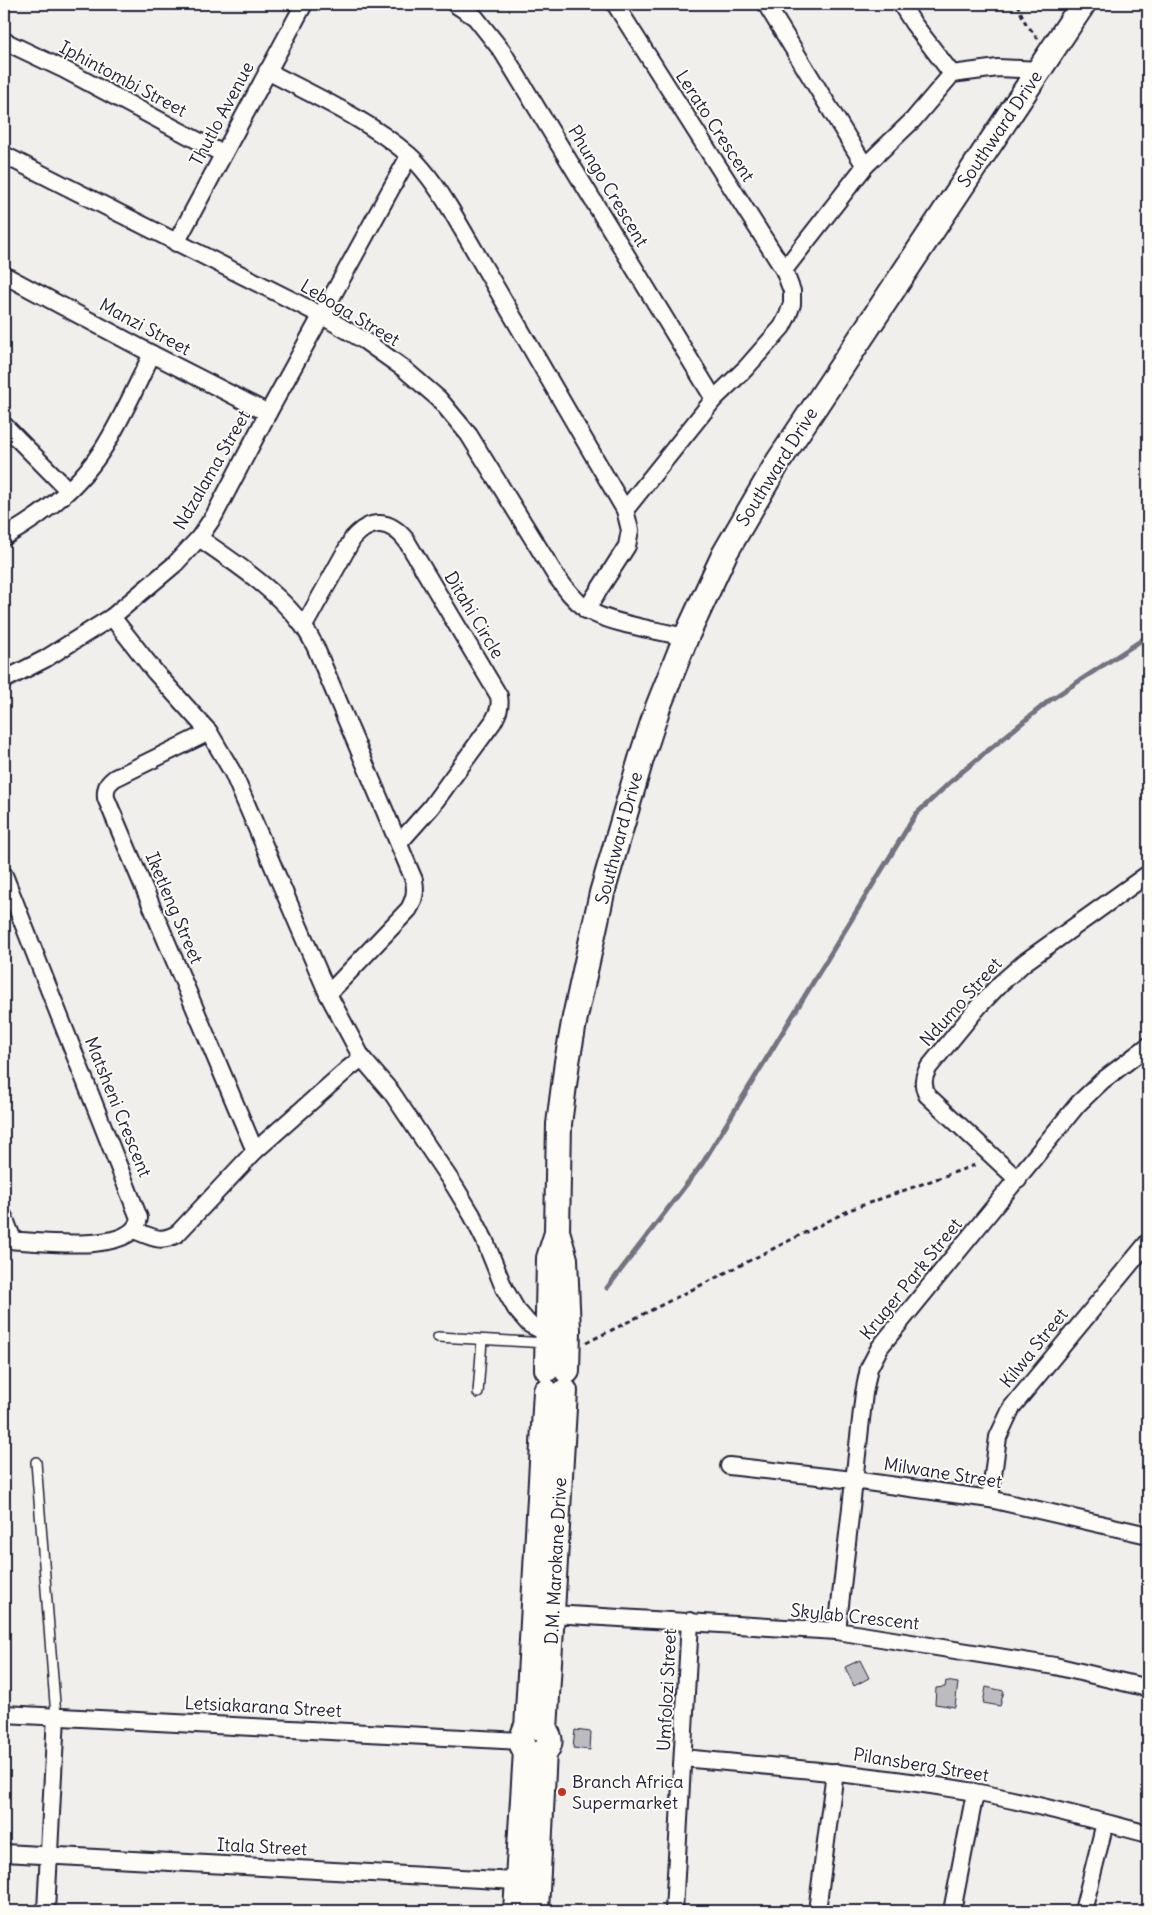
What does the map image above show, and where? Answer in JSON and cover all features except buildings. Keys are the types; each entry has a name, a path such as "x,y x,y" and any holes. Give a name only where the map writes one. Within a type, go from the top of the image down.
{"main road":[{"name":"Southward Drive","path":"582,983 602,894 624,814 658,707 686,637 725,553 778,462 1083,4"},
{"name":"D.M. Marokane Drive","path":"516,1911 533,1740 555,1364 568,1303 565,1259 557,1231 559,1124 567,1062 582,983"},
{"name":"D.M. Marokane Drive","path":"536,1911 533,1740 553,1614 555,1364"}],"street":[{"name":"Thutlo Avenue","path":"176,243 304,4"},
{"name":"Phungo Crescent","path":"456,4 476,17 502,51 714,399"},
{"name":"Lerato Crescent","path":"615,4 784,270 792,291 792,304 782,327 746,368 714,399 625,510"},
{"path":"766,4 865,166"},
{"path":"901,4 952,74"},
{"name":"Iphintombi Street","path":"4,41 63,69 223,154"},
{"path":"784,270 865,166 913,120 952,74 1045,61"},
{"path":"267,70 362,122 409,156 439,190 625,510 630,530 629,538 621,556 586,610 603,617 686,637"},
{"name":"Leboga Street","path":"4,155 321,315 403,368 439,399 469,435 556,576 570,595 586,610"},
{"path":"321,315 409,156"},
{"name":"Manzi Street","path":"4,275 268,413"},
{"name":"Ndzalama Street","path":"4,680 61,650 112,618 175,564 200,538 214,516 321,315"},
{"path":"4,537 38,516 85,473 102,450 152,354"},
{"path":"4,425 68,490"},
{"name":"Ditahi Circle","path":"304,626 353,538 360,530 368,526 387,524 406,540 499,696 501,704 492,722 431,807 399,843"},
{"path":"200,538 271,592 304,626 315,646 414,880 416,891 414,900 402,918 328,994"},
{"path":"112,618 155,672 209,732 233,772 328,994 362,1058 392,1093 455,1187 485,1241 504,1288 516,1309 529,1324 555,1364"},
{"name":"Iketleng Street","path":"209,732 115,778 108,784 105,790 106,798 255,1151"},
{"name":"Ndumo Street","path":"1018,1180 928,1095 923,1087 924,1076 929,1067 979,1006 1001,983 1025,962 1148,874"},
{"name":"Matsheni Crescent","path":"4,875 138,1211 139,1224 134,1230"},
{"name":"Kruger Park Street","path":"837,1631 864,1393 869,1368 880,1347 1078,1104 1102,1081 1148,1046"},
{"path":"4,1218 8,1240 62,1244 84,1243 109,1240 134,1230 160,1240 169,1239 178,1233 255,1151 348,1068 362,1058"},
{"name":"Kilwa Street","path":"990,1499 998,1437 1012,1407 1148,1242"},
{"name":"Milwane Street","path":"729,1466 853,1480 990,1499 1148,1534"},
{"name":"Skylab Crescent","path":"553,1614 837,1631 1055,1666 1148,1688"},
{"name":"Umfolozi Street","path":"674,1911 690,1621"},
{"name":"Letsiakarana Street","path":"4,1714 533,1740"},
{"path":"46,1911 56,1716"},
{"name":"Pilansberg Street","path":"683,1758 835,1772 975,1792 1148,1834"},
{"path":"817,1911 835,1772"},
{"path":"952,1911 975,1792"},
{"path":"1083,1911 1105,1823"},
{"name":"Itala Street","path":"4,1853 518,1881"}],"lane":[{"path":"438,1338 482,1340 555,1364"},
{"path":"478,1393 482,1340"},
{"path":"36,1462 56,1716"}],"path":[{"path":"1017,4 1024,22 1045,61"},
{"path":"555,1364 852,1209 994,1158"}],"waterway":[{"path":"607,1288 702,1164 916,814 958,775 1050,700 1148,636"}],"place":[{"name":"Branch Africa Supermarket","path":"562,1792"}]}
